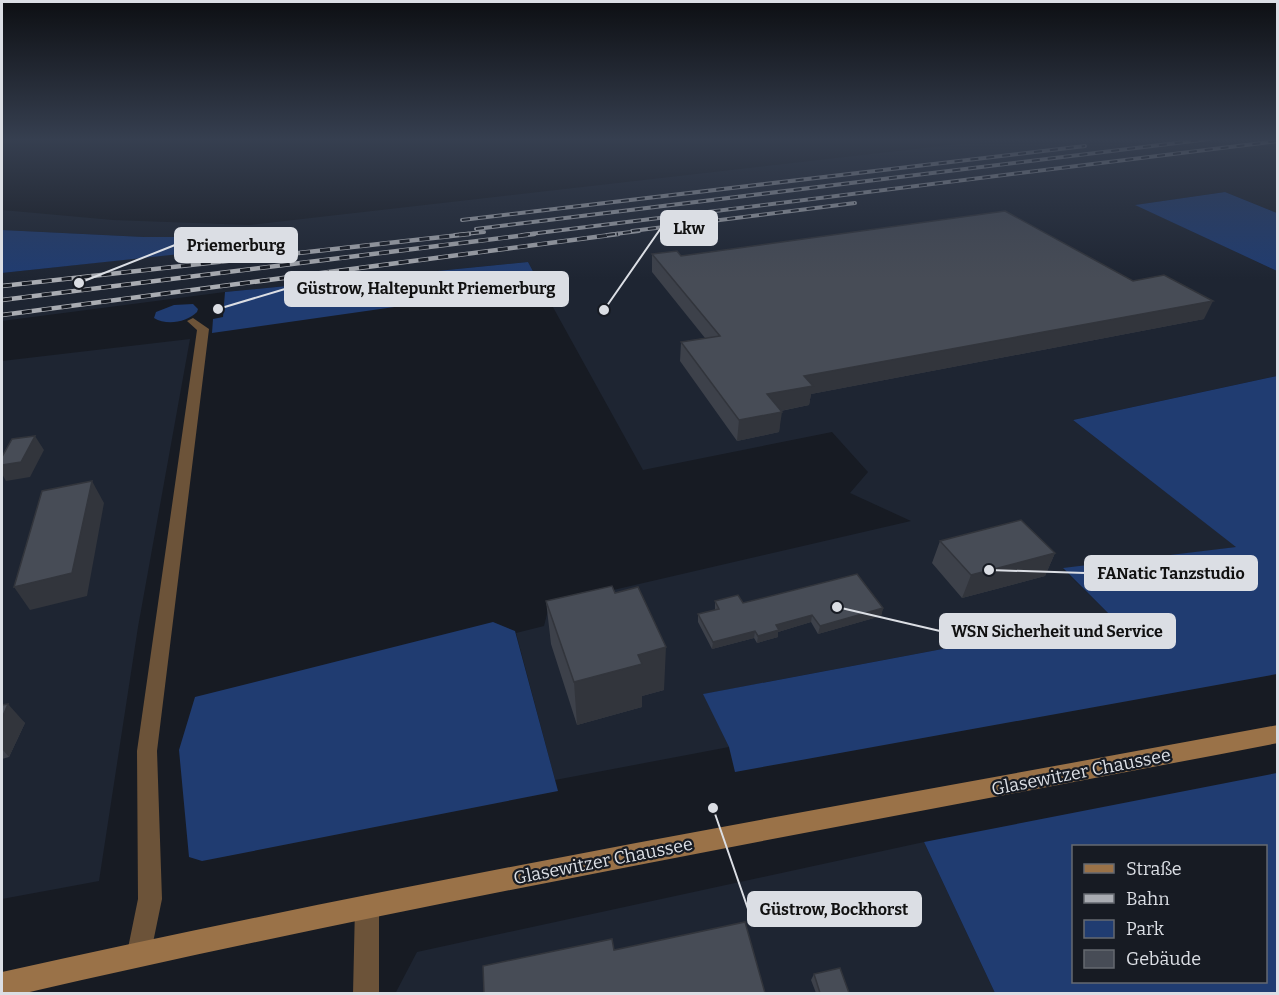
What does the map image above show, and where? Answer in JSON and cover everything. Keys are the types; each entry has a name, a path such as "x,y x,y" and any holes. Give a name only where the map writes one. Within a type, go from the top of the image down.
{"main road":[{"name":"Glasewitzer Chaussee","path":"2,985 140,953 367,907 1278,734"}],"street":[{"path":"140,953 150,899 147,751 203,329 194,321"},
{"path":"366,993 367,907"}],"shaded area":[{"path":"596,185 1277,185 1277,213 1225,192 1136,205 1277,271 1277,376 1073,420 1237,547 1063,569 1112,617 704,694 729,747 555,780 516,633 544,626 553,604 911,521 850,493 868,472 832,432 643,470 528,262 225,292 2,321 2,273 283,242 282,237 144,237 2,230 2,210 113,220 250,225"},
{"path":"190,339 138,627 99,881 2,899 2,361"},
{"path":"924,842 995,993 395,994 417,952"}],"green space":[{"path":"1225,192 1277,213 1277,271 1135,205"},
{"path":"2,230 144,237 283,237 283,243 2,273"},
{"path":"528,262 541,286 212,333 213,319 223,317 225,292"},
{"path":"193,304 198,309 197,312 182,320 165,322 154,318 156,312 174,305"},
{"path":"1277,376 1277,674 735,772 729,747 703,694 1112,617 1063,568 1236,547 1073,420"},
{"path":"493,622 515,631 558,791 202,861 189,857 179,750 195,697"},
{"path":"1277,773 1277,993 995,993 924,842"}],"building":[{"path":"1005,211 1133,281 1164,275 1213,301 804,376 813,386 767,394 782,412 739,420 681,342 720,336 652,254 677,251 681,256"},
{"path":"35,436 21,462 2,465 2,457 12,439"},
{"path":"92,481 72,573 14,587 42,491"},
{"path":"1021,520 1055,553 971,575 940,541"},
{"path":"857,574 883,608 820,626 812,615 776,625 779,630 758,636 755,631 713,642 698,614 719,609 715,601 738,595 743,603"},
{"path":"612,586 615,593 638,587 666,647 638,655 642,664 574,682 546,601"},
{"path":"8,704 2,718 2,705"},
{"path":"745,922 765,993 484,993 483,966 612,939 614,950"},
{"path":"840,968 849,993 820,993 814,974"}],"railway":[{"path":"462,220 753,185"},
{"path":"476,229 831,185"},
{"path":"522,235 921,185"},
{"path":"632,231 855,203"},
{"path":"607,235 639,231"},
{"path":"455,235 484,232"},
{"path":"2,286 469,234"},
{"path":"2,300 534,234"},
{"path":"2,315 618,234"}],"place":[{"name":"Priemerburg","path":"79,283"},
{"name":"Güstrow, Haltepunkt Priemerburg","path":"218,309"},
{"name":"Lkw","path":"604,310"},
{"name":"FANatic Tanzstudio","path":"989,570"},
{"name":"WSN Sicherheit und Service","path":"837,607"},
{"name":"Güstrow, Bockhorst","path":"713,808"}]}
